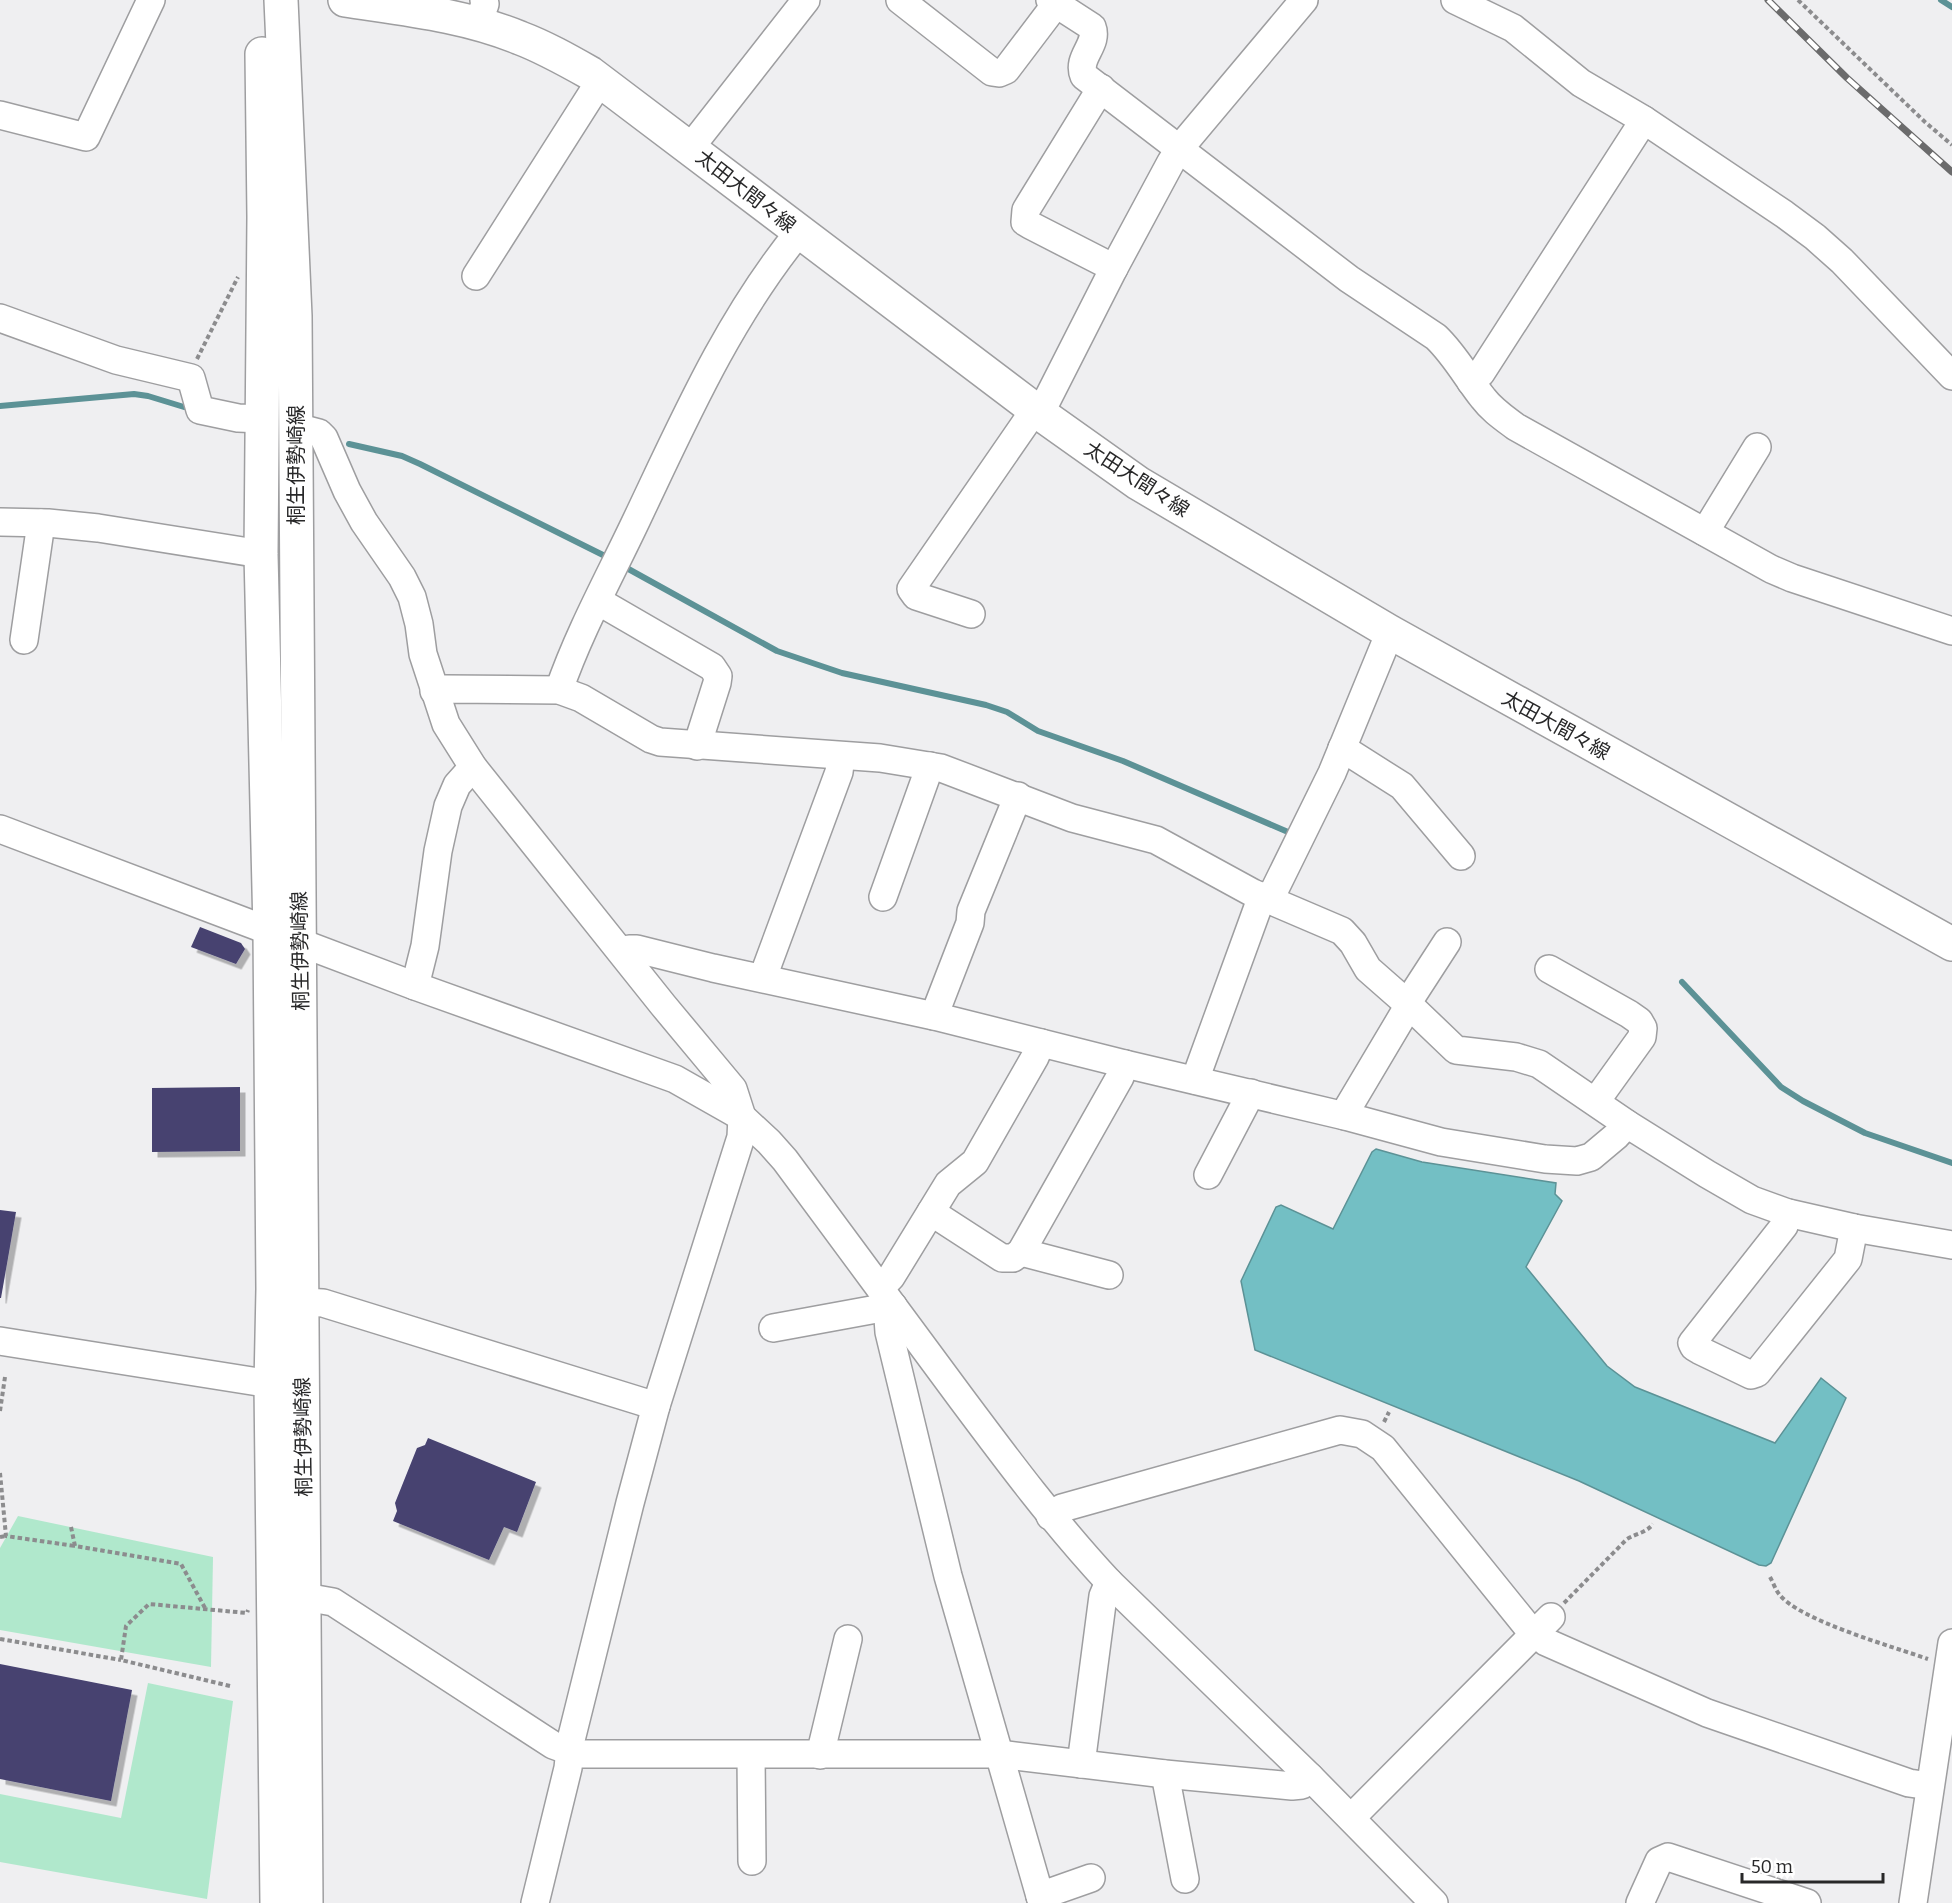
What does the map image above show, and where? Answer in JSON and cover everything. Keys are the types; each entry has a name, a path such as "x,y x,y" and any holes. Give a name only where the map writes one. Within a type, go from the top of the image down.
{"main road":[{"name":"桐生伊勢崎線","path":"261,0 264,217 261,554 270,931 273,1289 271,1384 277,1599 277,1903"},
{"name":"桐生伊勢崎線","path":"281,0 295,316 301,1302 277,1599 306,1903"},
{"name":"太田大間々線","path":"345,0 450,17 481,12 519,37 556,54 600,81 1038,412 1138,483 1389,632 1952,944"}],"street":[{"path":"0,116 86,137 151,0"},
{"path":"690,148 806,0"},
{"path":"900,0 992,72 999,73 1006,70 1053,2 1092,27 1094,39 1082,64 1084,76 1349,279 1436,337 1448,349 1495,412 1516,427 1771,569 1952,631"},
{"path":"971,614 916,596 911,589 1029,418 1038,412 1047,400 1114,268 1179,149 1304,0"},
{"path":"1455,0 1513,28 1581,83 1644,120 1815,237 1842,261 1952,376"},
{"path":"476,276 600,81"},
{"path":"1101,88 1024,216 1025,222 1030,225 1114,268"},
{"path":"1471,382 1481,373 1644,120"},
{"path":"559,690 598,601 701,384 734,324 799,232"},
{"path":"0,318 116,360 191,378 200,410 238,417 261,418"},
{"path":"296,427 319,433 324,438 347,491 364,522 402,577 412,597 423,654 446,724 473,767 733,1089 742,1117 741,1137 656,1406 599,1624 571,1740 568,1768 535,1903"},
{"path":"1706,532 1757,447"},
{"path":"0,522 98,528 261,554"},
{"path":"24,640 41,523"},
{"path":"598,601 717,672 717,682 697,746"},
{"path":"1195,1080 1266,898 1332,773 1389,632"},
{"path":"434,691 445,689 559,690 581,698 651,739 697,746 880,758 941,768 1072,818 1156,840 1266,898 1342,931 1353,943 1368,969 1456,1050 1527,1059 1539,1064 1627,1124 1752,1200 1788,1213 1854,1228 1952,1245"},
{"path":"1342,748 1402,786 1461,856"},
{"path":"763,978 839,772 841,756"},
{"path":"883,897 930,766"},
{"path":"415,986 425,946 438,851 448,806 457,785 473,767"},
{"path":"934,1016 970,923 971,911 1018,796"},
{"path":"0,830 415,986 675,1079 742,1117 785,1160 1050,1516 1109,1582 1311,1777 1434,1903"},
{"path":"1345,1116 1412,996 1447,942"},
{"path":"622,953 629,949 637,949 934,1016 1345,1116 1441,1142 1569,1162 1591,1157 1627,1124"},
{"path":"1549,969 1629,1014 1639,1021 1643,1028 1641,1037 1596,1101"},
{"path":"1041,1043 975,1162 948,1184 891,1277 886,1297 892,1344 948,1576 1041,1900 1091,1878"},
{"path":"931,1212 1002,1258 1013,1258 1021,1252 1120,1077 1125,1064"},
{"path":"1208,1175 1251,1093"},
{"path":"1788,1213 1784,1226 1692,1343 1699,1350 1751,1374 1757,1373 1848,1259 1854,1228"},
{"path":"1021,1252 1109,1275"},
{"path":"773,1328 886,1297"},
{"path":"301,1302 323,1303 656,1406"},
{"path":"0,1341 271,1384"},
{"path":"1050,1516 1062,1508 1284,1444 1340,1430 1362,1434 1383,1449 1543,1625 1546,1642 1707,1713 1909,1783 1930,1786"},
{"path":"1080,1764 1103,1596 1109,1582"},
{"path":"277,1599 333,1602 554,1745 570,1752 587,1755 999,1754 1165,1774 1292,1786 1302,1785 1311,1777"},
{"path":"1351,1818 1543,1625"},
{"path":"820,1755 848,1639"},
{"path":"1913,1903 1950,1654"},
{"path":"751,1755 752,1861"},
{"path":"1165,1774 1185,1880"},
{"path":"1640,1903 1659,1861 1668,1857 1807,1903"}],"path":[{"path":"1798,0 1952,145"},
{"path":"191,378 193,368 224,301 242,268"},
{"path":"0,1411 5,1377"},
{"path":"0,1473 6,1536"},
{"path":"1543,1625 1628,1539 1637,1533 1649,1530 1653,1524"},
{"path":"71,1527 75,1546"},
{"path":"0,1537 75,1546 181,1564 205,1609"},
{"path":"1770,1577 1779,1594 1791,1604 1821,1621 1950,1654"},
{"path":"121,1660 126,1626 149,1604 247,1612 277,1599"},
{"path":"0,1639 121,1660 230,1686"}],"green space":[{"path":"18,1516 213,1557 211,1667 0,1630 0,1548"},
{"path":"148,1683 233,1701 207,1899 0,1862 0,1794 121,1818"}],"water":[{"path":"1376,1149 1422,1162 1556,1183 1555,1194 1562,1201 1526,1267 1607,1366 1635,1387 1775,1443 1821,1378 1846,1398 1771,1563 1766,1566 1759,1565 1579,1481 1255,1350 1241,1281 1276,1207 1281,1205 1333,1229 1372,1152"}],"building":[{"path":"200,927 241,943 245,949 236,964 191,947"},
{"path":"240,1087 240,1151 152,1152 152,1088"},
{"path":"0,1210 16,1212 1,1298 0,1298"},
{"path":"428,1438 536,1482 517,1532 504,1527 489,1560 393,1521 397,1511 395,1503 417,1448 425,1445"},
{"path":"0,1664 132,1690 111,1801 0,1779"}],"waterway":[{"path":"1941,0 1952,7"},
{"path":"0,406 134,394 184,407"},
{"path":"349,444 402,456 611,559"},
{"path":"623,566 777,651 842,673 986,705 1007,712 1038,731 1123,761 1288,832"},
{"path":"1682,982 1781,1087 1865,1133 1952,1163"}],"railway":[{"path":"1768,0 1847,78 1952,172"}]}
